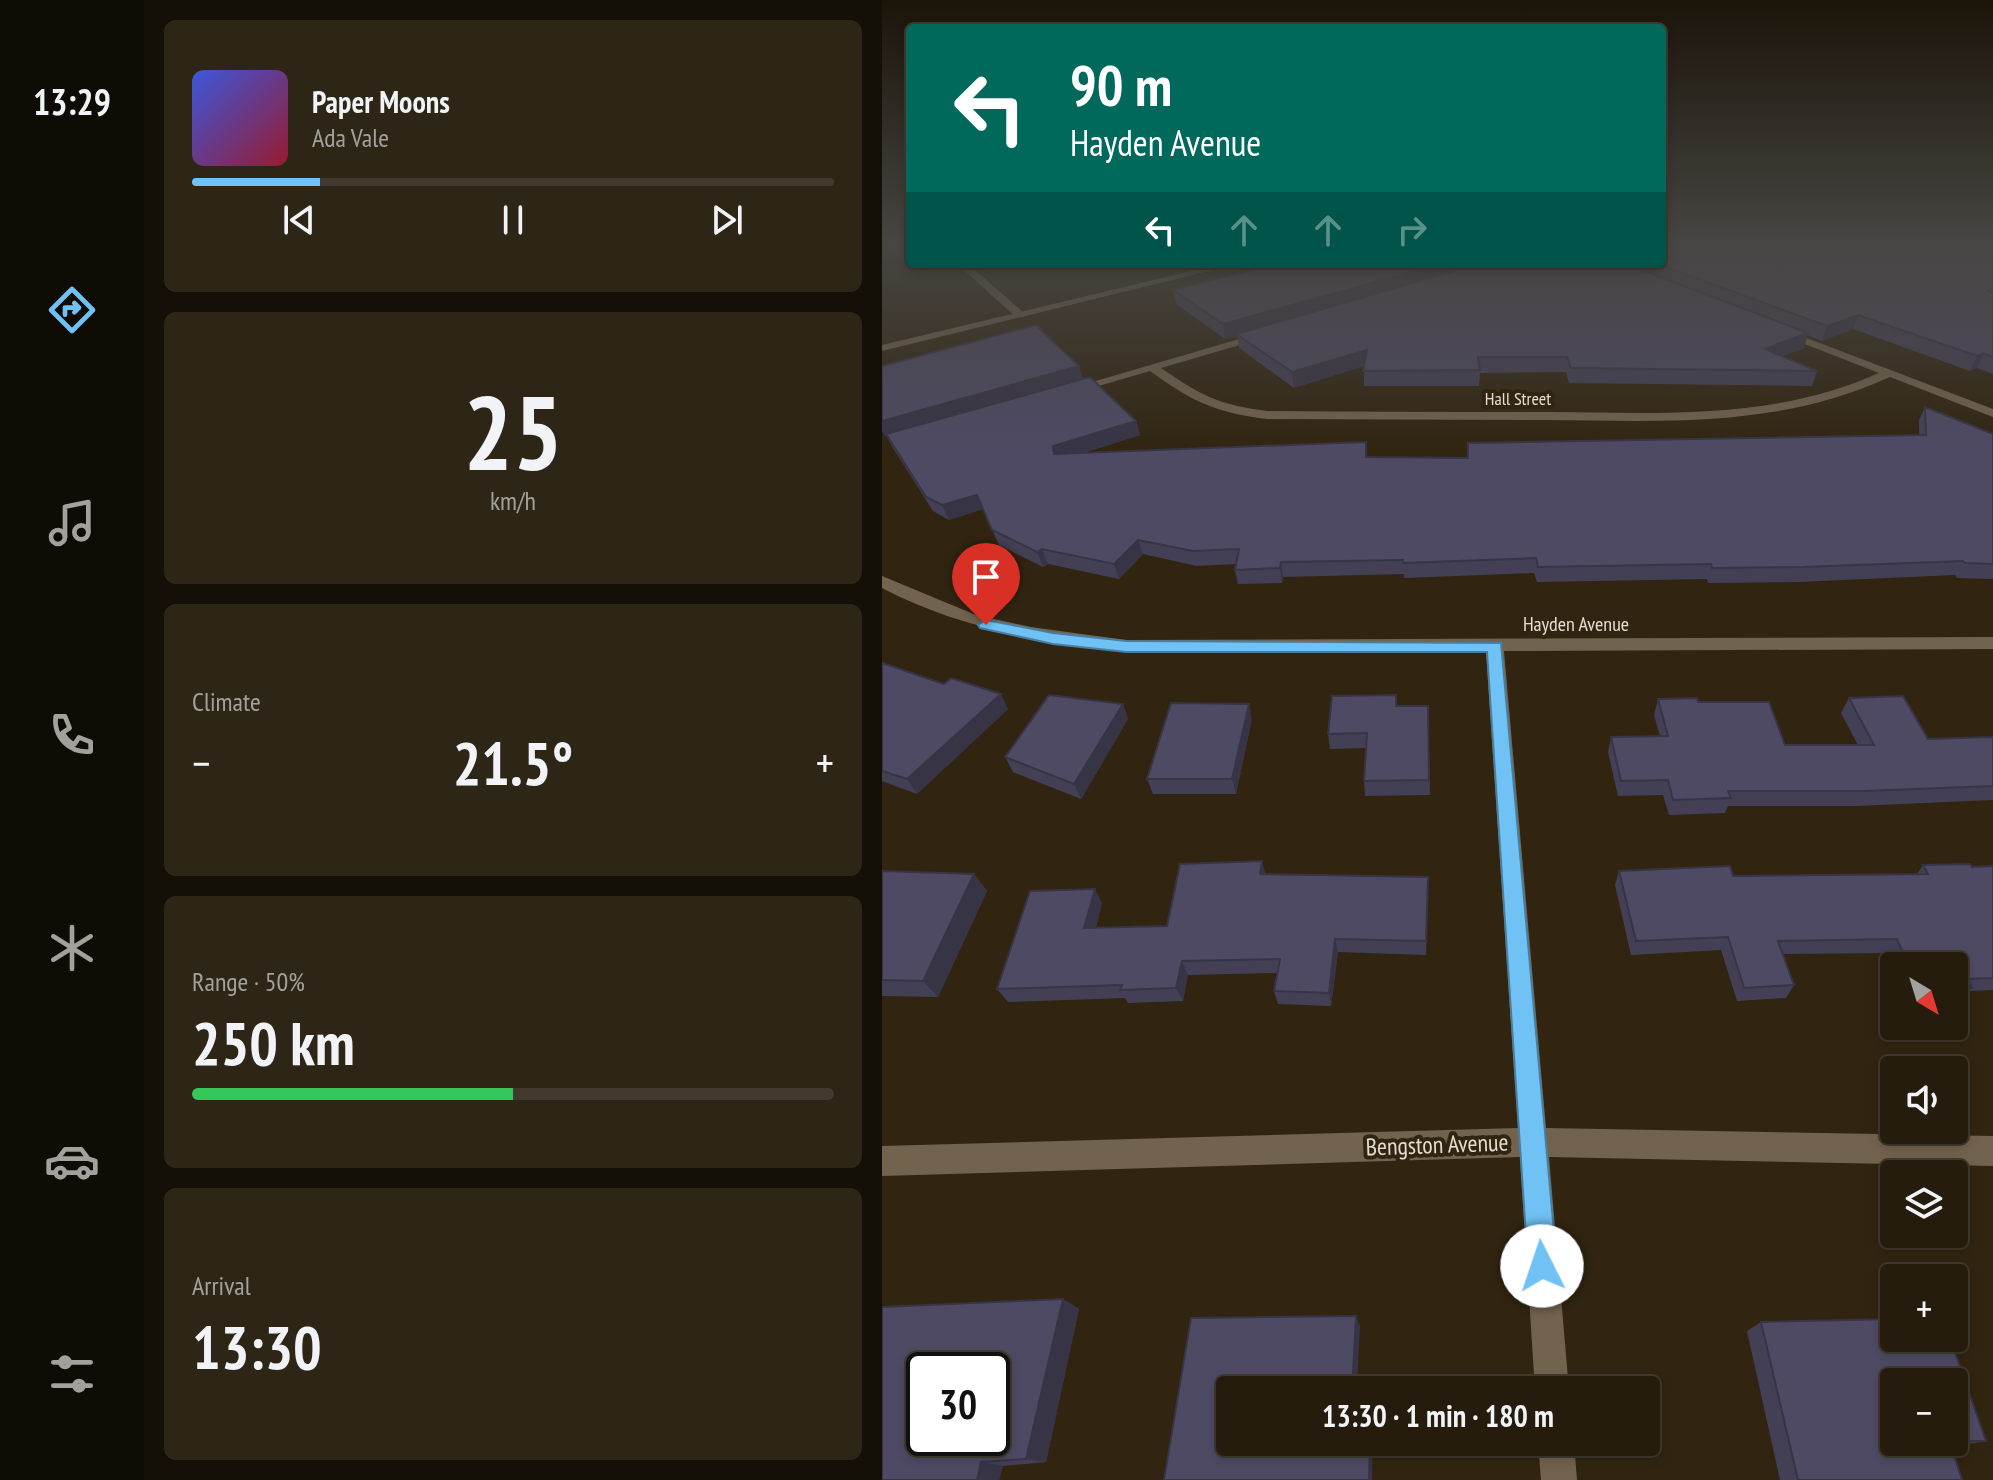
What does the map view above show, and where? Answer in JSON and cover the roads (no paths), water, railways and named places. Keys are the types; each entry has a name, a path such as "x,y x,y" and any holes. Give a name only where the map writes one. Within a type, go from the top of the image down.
{"street":[{"path":"882,348 1020,315"},
{"path":"1775,330 1993,413"},
{"path":"1062,392 1271,333"},
{"name":"Hall Street","path":"1152,367 1195,397 1230,410 1311,416 1700,417 1753,414 1794,408 1845,395 1890,373"},
{"name":"Hayden Avenue","path":"882,581 917,601 986,625 1067,640 1185,648 1993,643"},
{"path":"1495,647 1551,1376"},
{"name":"Bengston Avenue","path":"882,1161 1532,1142 1993,1151"},
{"path":"1557,1456 1559,1480"}]}
